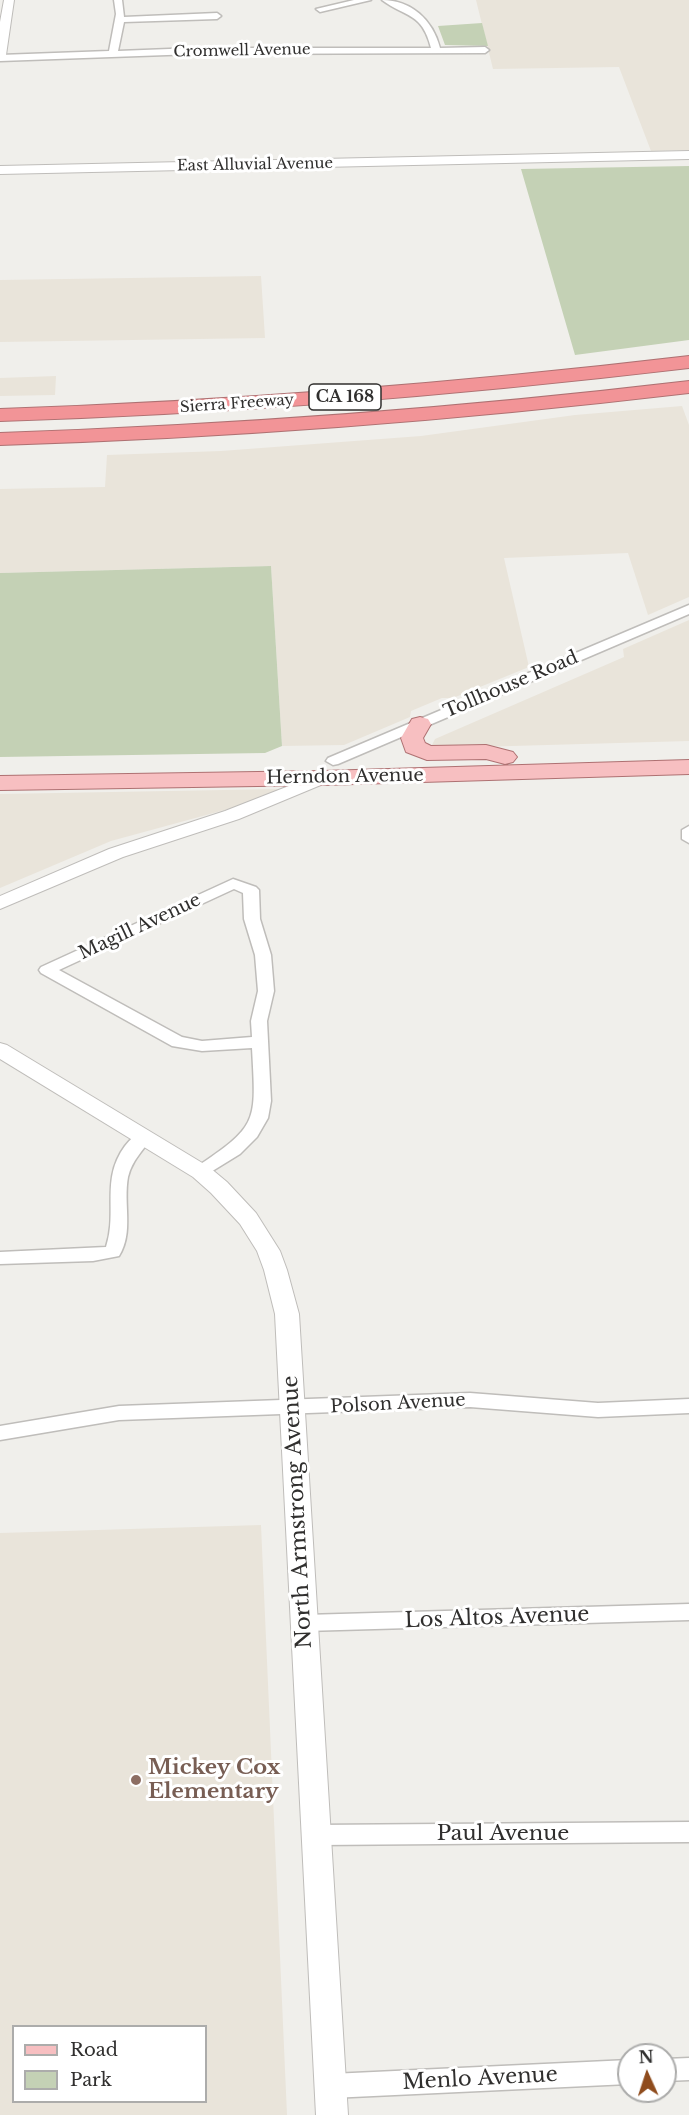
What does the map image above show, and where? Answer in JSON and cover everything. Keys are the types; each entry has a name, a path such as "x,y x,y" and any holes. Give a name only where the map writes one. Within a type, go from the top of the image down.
{"highway":[{"name":"Sierra Freeway","path":"0,415 306,400 611,372 689,361"},
{"name":"Sierra Freeway","path":"0,439 280,425 461,411 689,387"}],"main road":[{"path":"420,724 412,738 414,747 419,750 427,753 486,752 505,757"},
{"name":"Herndon Avenue","path":"0,783 327,770 505,757 689,752"},
{"path":"383,776 385,770 391,767 488,763 505,757"},
{"name":"Herndon Avenue","path":"0,767 327,770 383,776 689,767"}],"street":[{"path":"0,56 2,30 9,0"},
{"path":"113,54 114,36 122,15 118,0"},
{"path":"320,9 367,0"},
{"path":"386,0 423,19 433,34 436,50"},
{"path":"121,20 217,16"},
{"name":"Cromwell Avenue","path":"0,56 317,50 485,50"},
{"name":"East Alluvial Avenue","path":"0,170 510,160 689,154"},
{"name":"East Alluvial Avenue","path":"510,160 521,163 689,161"},
{"name":"Tollhouse Road","path":"327,770 420,724 689,609"},
{"path":"0,903 116,853 232,815 327,770"},
{"path":"689,830 689,839"},
{"name":"Magill Avenue","path":"232,884 250,890 252,919 263,955 266,991 259,1021 260,1042 202,1046 178,1042 47,970 232,884"},
{"path":"201,1172 234,1150 251,1133 260,1118 263,1101 260,1042"},
{"name":"North Armstrong Avenue","path":"0,1050 201,1172 230,1195 251,1220 266,1244 277,1269 287,1314 332,2101"},
{"path":"0,1258 93,1256 113,1252 118,1240 121,1169 129,1153 143,1137"},
{"name":"Polson Avenue","path":"0,1433 119,1413 470,1400 598,1410 689,1406"},
{"name":"Los Altos Avenue","path":"305,1623 689,1612"},
{"name":"Paul Avenue","path":"318,1835 689,1832"},
{"name":"Menlo Avenue","path":"332,2101 617,2073"}],"shaded area":[{"path":"476,0 689,0 689,150 651,151 619,67 493,69"},
{"path":"261,276 265,338 0,342 0,280"},
{"path":"56,376 55,395 0,396 0,378"},
{"path":"682,406 689,425 689,597 648,615 628,553 504,558 529,667 453,698 442,698 411,711 410,717 344,745 282,746 271,566 0,573 0,489 105,487 107,455 221,451 421,436 575,415"},
{"path":"689,620 689,741 441,748 432,745 435,739 624,657 623,649"},
{"path":"280,789 232,808 111,841 0,888 0,794"},
{"name":"Mickey Cox Elementary","path":"261,1525 287,2115 0,2115 0,1533"}],"green space":[{"path":"482,23 488,46 445,45 438,26"},
{"path":"689,166 689,340 575,355 521,169"},
{"path":"271,566 282,746 265,753 0,757 0,573"}],"place":[{"name":"Mickey Cox Elementary","path":"136,1780"}]}
